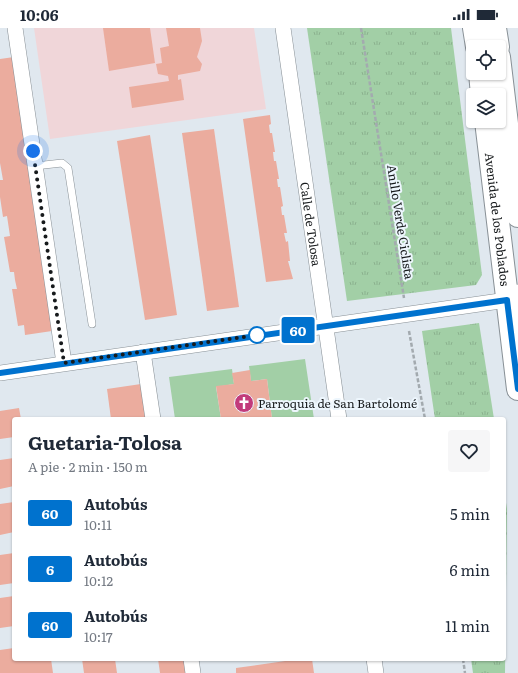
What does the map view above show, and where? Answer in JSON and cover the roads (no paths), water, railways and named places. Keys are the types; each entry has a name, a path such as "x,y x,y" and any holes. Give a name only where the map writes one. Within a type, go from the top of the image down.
{"main road":[{"path":"474,28 475,40"},
{"path":"496,28 497,40"},
{"name":"Avenida de los Poblados","path":"502,80 518,216"},
{"name":"Avenida de los Poblados","path":"487,128 512,296 518,389"}],"street":[{"path":"15,28 64,363"},
{"name":"Calle de Tolosa","path":"283,28 339,417"},
{"path":"0,373 286,331 326,327 512,296"},
{"path":"143,352 154,417"},
{"path":"191,661 193,673"},
{"path":"374,661 376,673"}],"lane":[{"path":"35,166 62,164 68,168 92,324"}],"place":[{"name":"Parroquia de San Bartolomé","path":"244,403"}]}
